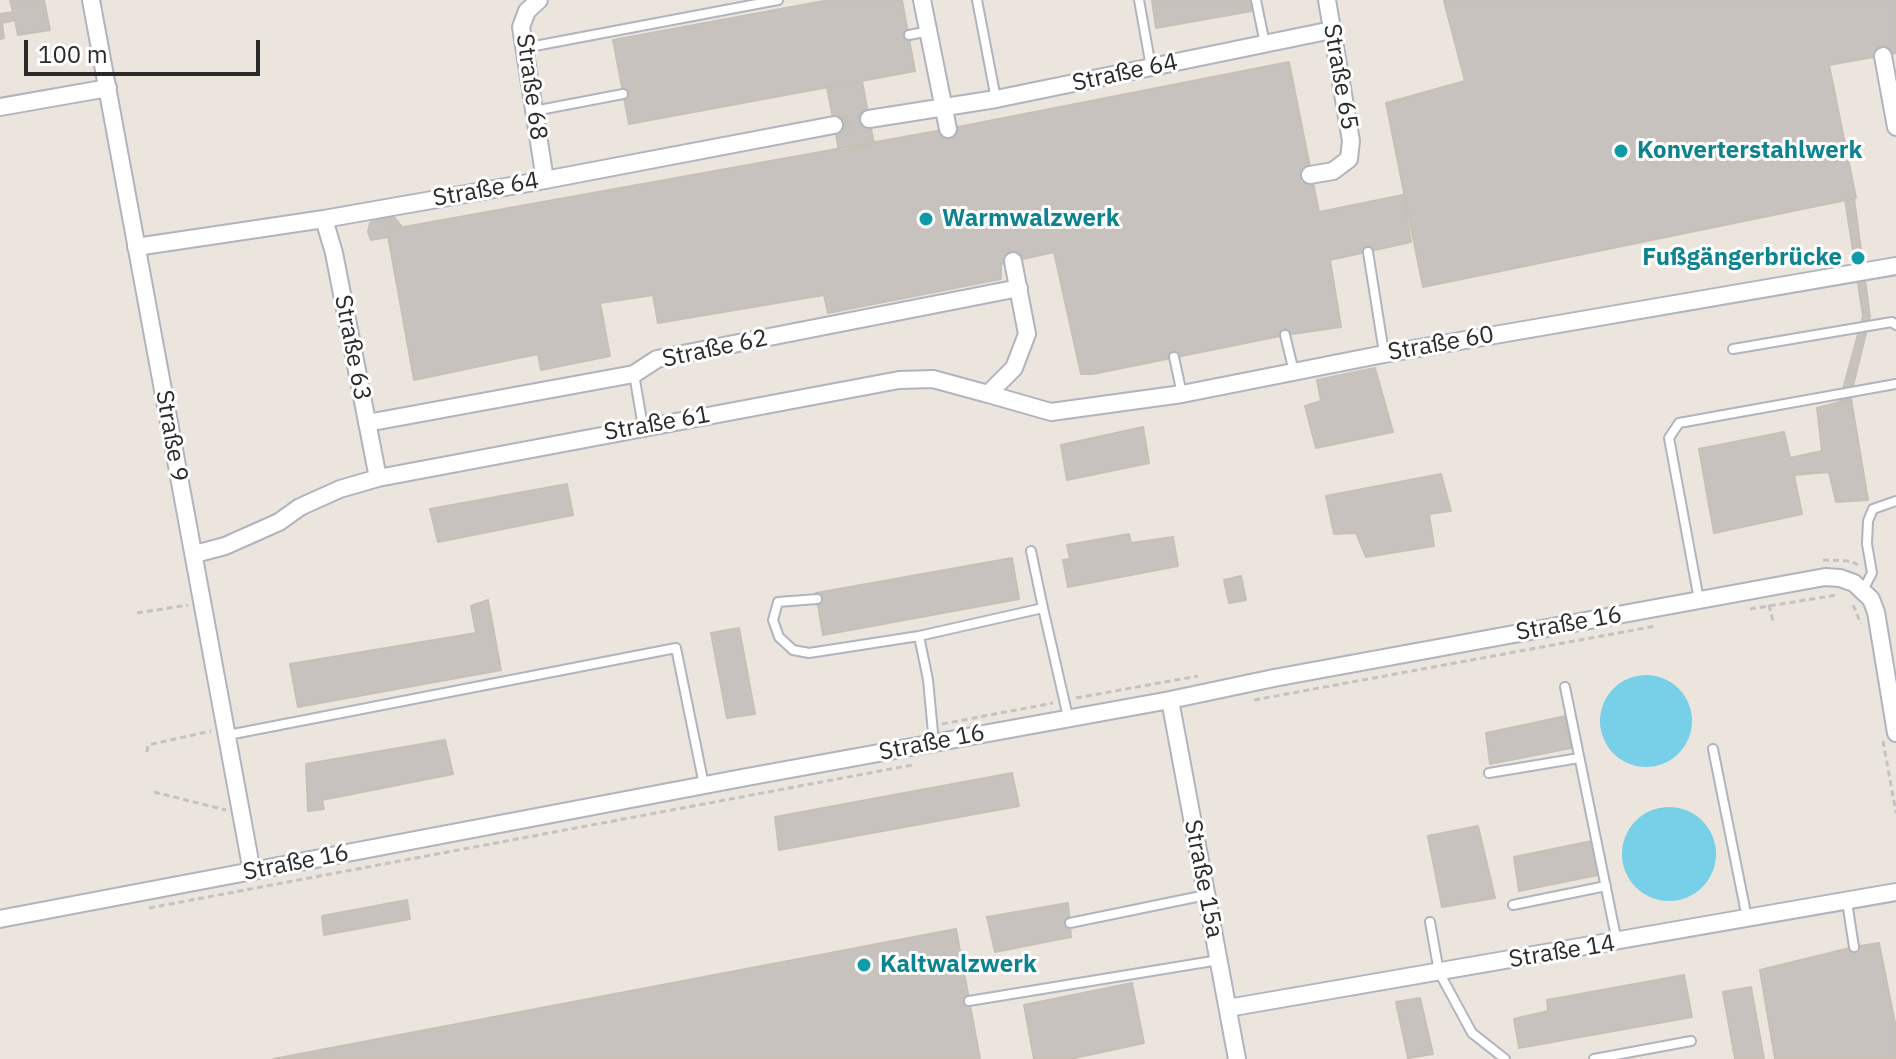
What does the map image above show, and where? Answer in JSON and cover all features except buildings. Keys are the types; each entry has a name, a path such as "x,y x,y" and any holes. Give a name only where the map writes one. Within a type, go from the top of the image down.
{"street":[{"name":"Straße 9","path":"91,0 252,872"},
{"name":"Straße 68","path":"539,0 527,11 521,27 545,180"},
{"path":"922,0 948,129"},
{"name":"Straße 65","path":"1310,175 1333,171 1349,159 1351,141 1327,0"},
{"name":"Straße 64","path":"869,119 996,99 1332,30"},
{"path":"1883,56 1896,127"},
{"path":"0,107 108,88"},
{"name":"Straße 64","path":"136,247 324,219 834,125"},
{"name":"Straße 63","path":"324,219 334,253 378,478"},
{"path":"988,394 1014,368 1027,334 1013,261"},
{"name":"Straße 60","path":"988,394 1051,412 1182,394 1384,354 1896,266"},
{"name":"Straße 62","path":"367,423 634,374 657,359 1019,288"},
{"name":"Straße 61","path":"195,554 225,546 279,522 300,507 340,489 378,478 899,380 933,379 988,394"},
{"name":"Straße 16","path":"0,919 1825,577 1840,578 1863,590"},
{"path":"1863,590 1876,612 1893,707 1889,736"},
{"name":"Straße 15a","path":"1170,700 1237,1059"},
{"name":"Straße 14","path":"1228,1008 1617,943 1896,892"}],"lane":[{"path":"524,48 778,0"},
{"path":"977,0 996,99"},
{"path":"1139,0 1151,67"},
{"path":"1256,0 1265,44"},
{"path":"909,35 930,31"},
{"path":"533,111 623,94"},
{"path":"1368,252 1384,354"},
{"path":"1733,349 1892,322 1896,325"},
{"path":"1285,335 1294,372"},
{"path":"1174,357 1182,394"},
{"path":"634,374 643,427"},
{"path":"1699,601 1669,438 1679,423 1896,384"},
{"path":"1863,590 1872,573 1867,544 1868,521 1873,509 1896,501"},
{"path":"1031,551 1068,717"},
{"path":"817,599 778,602 773,620 779,637 793,650 809,653 919,636 1043,608"},
{"path":"919,636 928,680 934,743"},
{"path":"227,732 676,648 704,785"},
{"path":"1565,687 1617,943"},
{"path":"1713,749 1747,919"},
{"path":"1489,773 1579,758"},
{"path":"1513,905 1606,886"},
{"path":"1070,923 1206,895"},
{"path":"1847,902 1854,947"},
{"path":"1430,922 1439,972 1472,1033 1505,1059"},
{"path":"969,1001 1219,960"},
{"path":"1594,1059 1691,1041"}],"path":[{"path":"1747,609 1836,595 1847,598 1855,608 1863,637"},
{"path":"137,613 203,602"},
{"path":"1250,701 1669,623"},
{"path":"147,752 148,745 227,732"},
{"path":"1889,736 1896,813"},
{"path":"141,910 922,763"},
{"path":"154,792 242,814"}],"water":[{"path":"1646,675 1664,678 1679,688 1689,703 1692,721 1689,739 1679,754 1664,764 1646,767 1628,764 1613,754 1603,739 1600,721 1603,703 1613,688 1628,678"},
{"path":"1669,807 1687,811 1702,821 1712,836 1716,854 1712,872 1702,887 1687,897 1669,901 1651,897 1636,887 1626,872 1622,854 1626,836 1636,821 1651,811"}],"tunnel":[{"path":"834,125 869,119"}],"place":[{"name":"Konverterstahlwerk","path":"1621,151"},
{"name":"Warmwalzwerk","path":"926,219"},
{"name":"Fußgängerbrücke","path":"1858,258"},
{"name":"Kaltwalzwerk","path":"864,965"}]}
